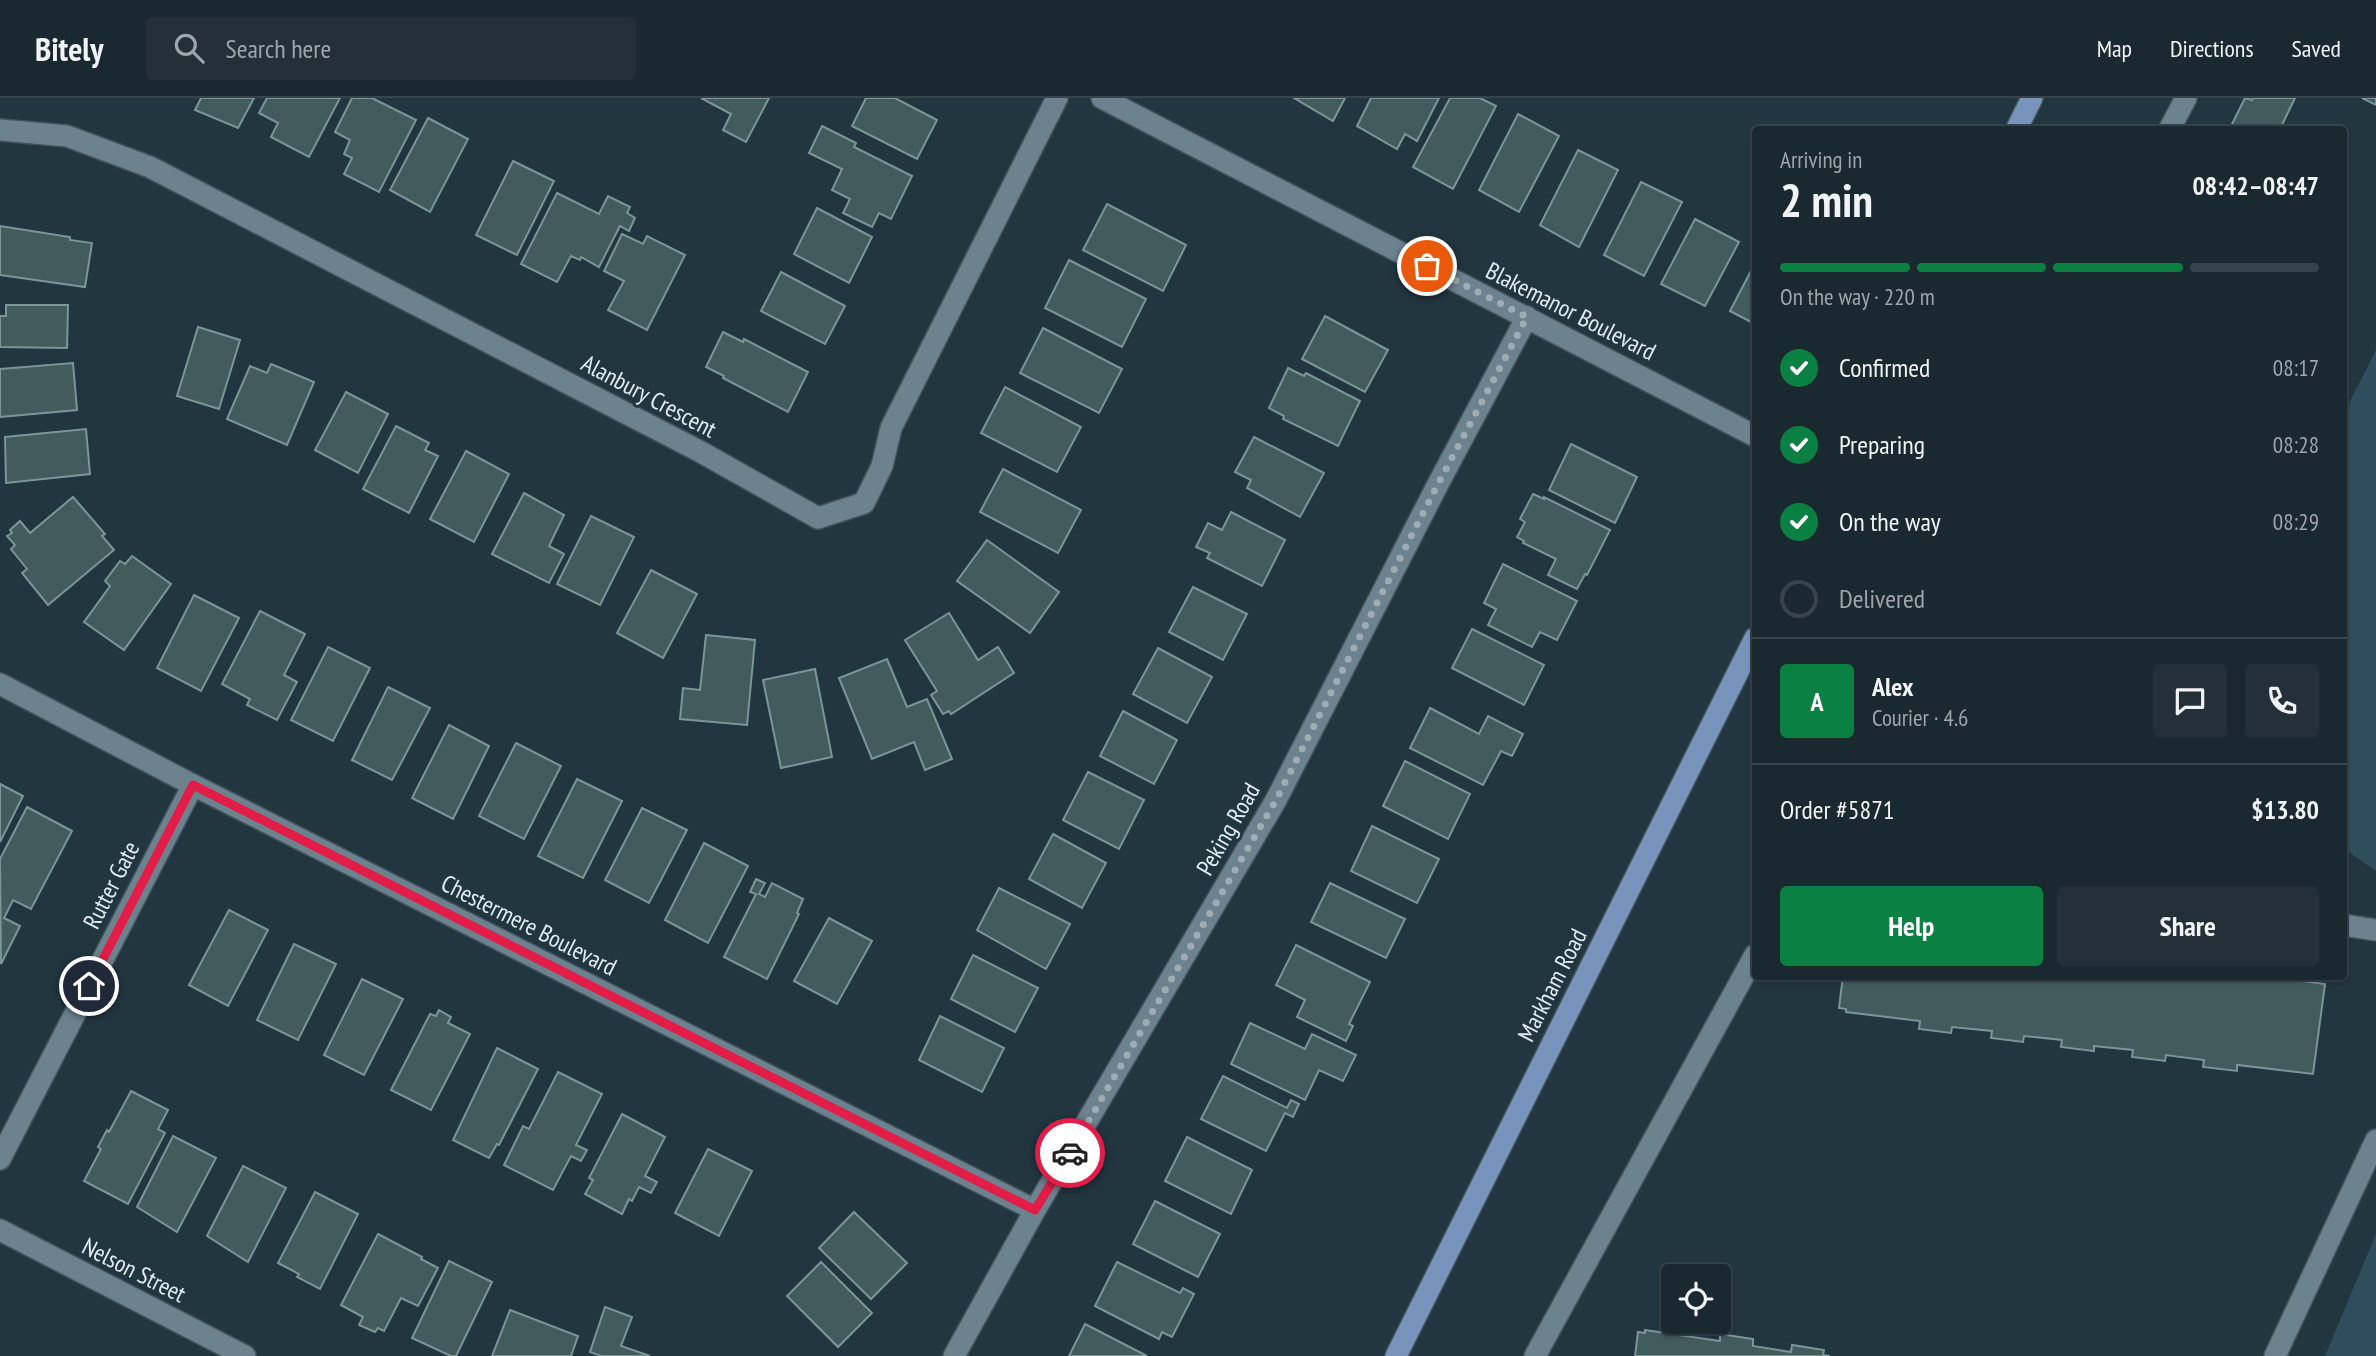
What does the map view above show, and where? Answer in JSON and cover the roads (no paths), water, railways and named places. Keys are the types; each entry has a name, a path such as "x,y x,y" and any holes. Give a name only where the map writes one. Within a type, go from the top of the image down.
{"main road":[{"path":"2017,126 2032,98"},
{"name":"Markham Road","path":"1396,1356 1752,644"}],"street":[{"name":"Alanbury Crescent","path":"0,130 67,136 150,167 701,452 818,518 864,503 882,466 891,428 1057,98"},
{"name":"Blakemanor Boulevard","path":"1102,98 1752,434"},
{"path":"2171,126 2186,98"},
{"name":"Peking Road","path":"954,1356 1035,1210 1276,800 1527,317"},
{"name":"Chestermere Boulevard","path":"0,684 193,785 1035,1210"},
{"name":"Rutter Gate","path":"0,1158 193,785"},
{"path":"2347,926 2376,930"},
{"path":"1535,1356 1752,961"},
{"path":"2275,1356 2376,1140"},
{"name":"Nelson Street","path":"0,1230 245,1356"}]}
